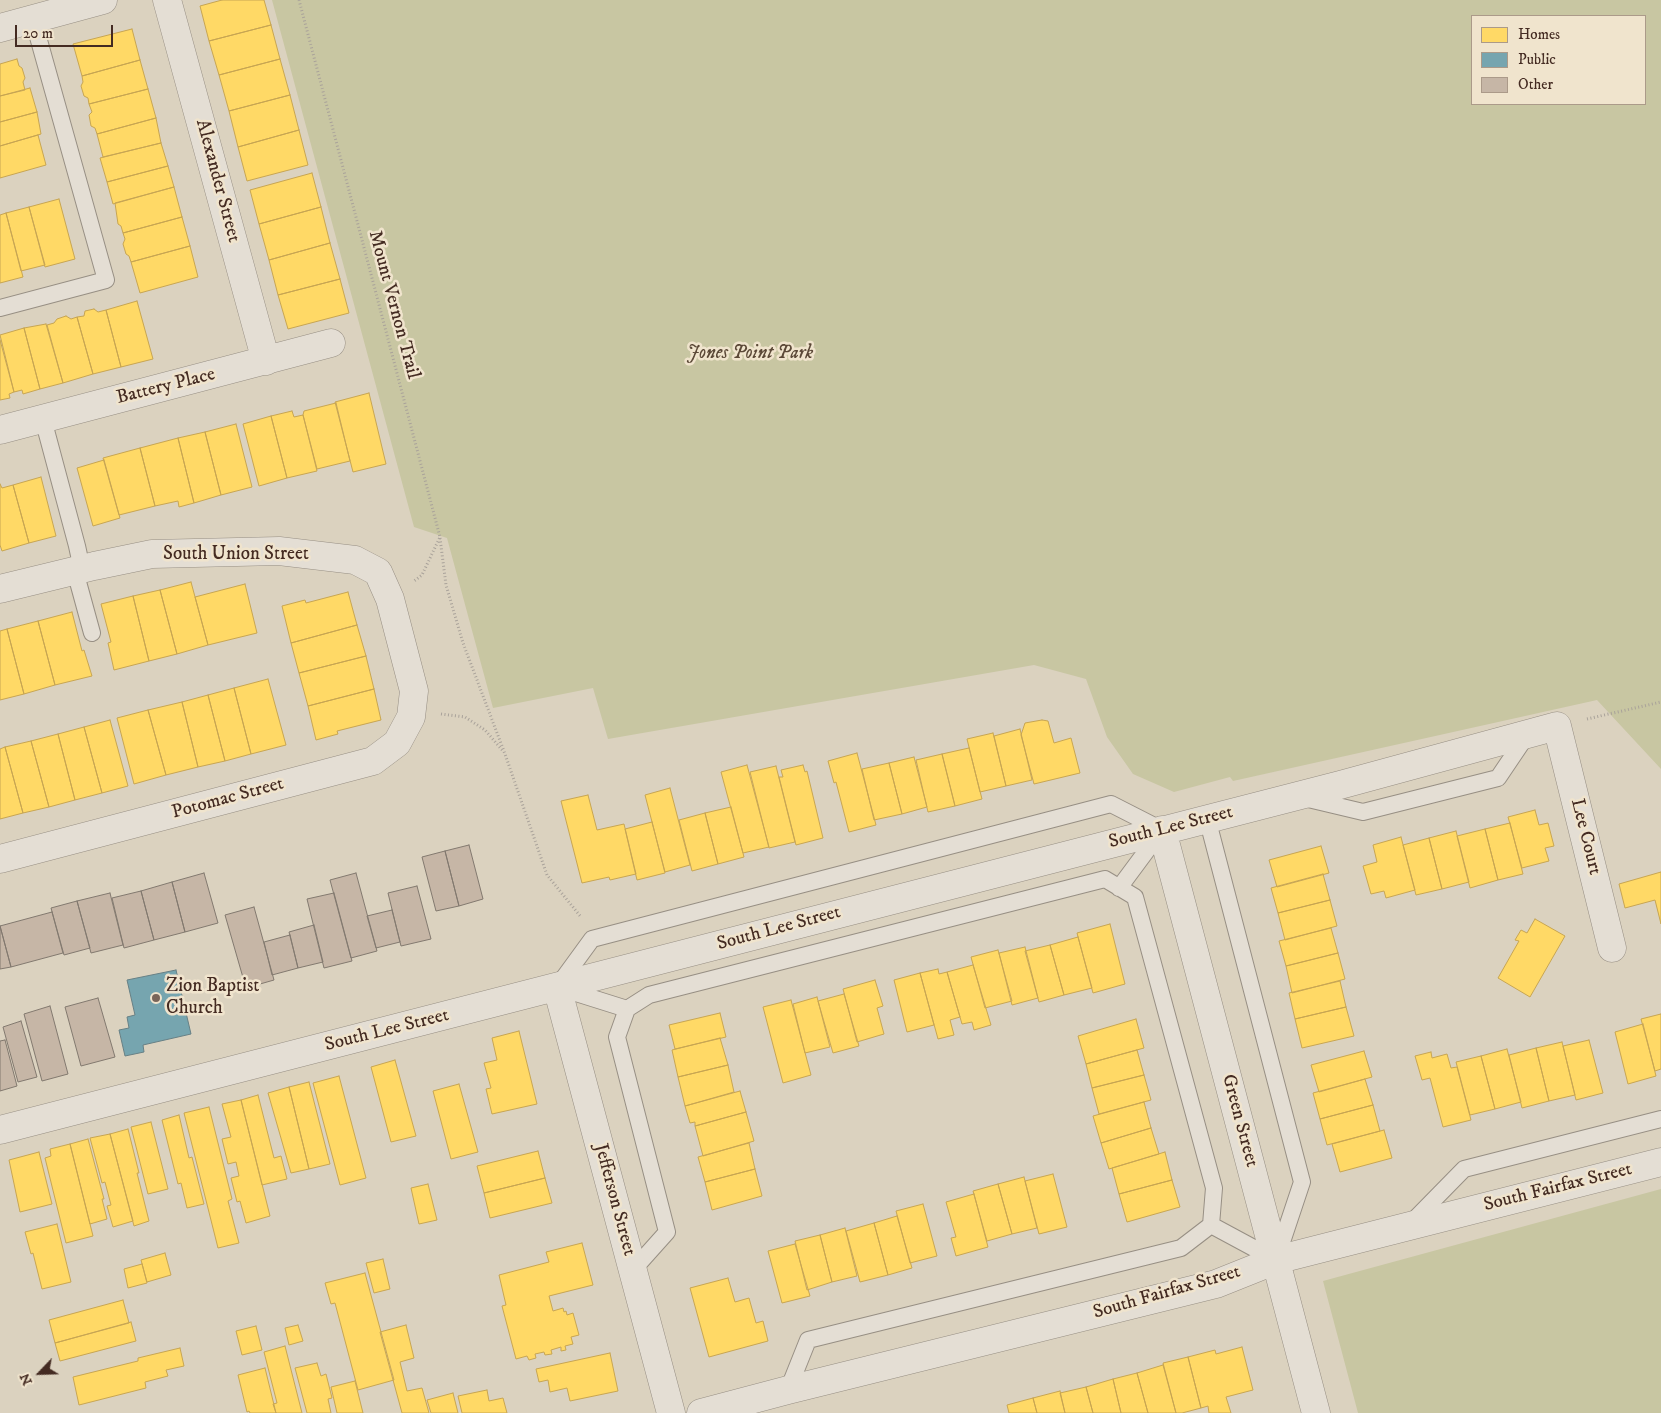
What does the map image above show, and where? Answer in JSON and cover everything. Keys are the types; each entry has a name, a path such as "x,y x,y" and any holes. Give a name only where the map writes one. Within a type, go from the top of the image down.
{"street":[{"path":"0,28 103,0"},
{"name":"Alexander Street","path":"167,0 266,361"},
{"name":"Battery Place","path":"0,430 331,343"},
{"name":"South Union Street","path":"0,589 152,554 279,551 355,560 378,572 390,599 412,704"},
{"name":"Potomac Street","path":"0,859 373,762 397,743 412,704"},
{"name":"South Lee Street","path":"0,1130 1295,796 1558,726"},
{"name":"Lee Court","path":"1558,726 1612,948"},
{"name":"Green Street","path":"1162,830 1316,1413"},
{"name":"Jefferson Street","path":"558,987 671,1413"},
{"name":"South Fairfax Street","path":"701,1413 1216,1284 1276,1260 1661,1162"}],"lane":[{"path":"0,308 106,280 33,19"},
{"path":"43,419 77,546 78,570 92,633"},
{"path":"627,1009 558,987 592,939 1111,804 1162,830 1119,888"},
{"path":"1207,818 1302,1182 1276,1260 1211,1224"},
{"path":"633,1270 667,1232 617,1036 627,1009 650,995 1105,879 1135,897 1214,1188 1211,1224 1181,1248 808,1340 788,1390"},
{"path":"1408,1226 1464,1169 1661,1119"}],"path":[{"name":"Mount Vernon Trail","path":"299,0 440,537 446,585 463,643 505,754 547,875 582,918"},
{"path":"390,599 422,575 440,537"},
{"path":"1558,726 1661,702"},
{"path":"412,704 444,714 465,717 485,730 505,754"}],"green space":[{"name":"Jones Point Park","path":"272,0 1661,0 1661,769 1597,700 1233,781 1230,777 1174,792 1133,774 1107,737 1086,679 1034,665 608,739 593,688 493,708 447,538 414,527"},
{"path":"1661,1189 1661,1413 1358,1413 1323,1281"}],"building: Homes":[{"path":"222,0 264,0 271,25 209,41 200,6"},
{"path":"271,25 280,59 219,75 209,41"},
{"path":"132,29 140,60 82,76 73,44"},
{"path":"17,59 25,78 23,82 25,90 0,96 0,64"},
{"path":"280,59 290,95 229,111 219,75"},
{"path":"140,60 148,89 89,104 88,98 84,96 81,86 83,82 82,76"},
{"path":"30,88 37,112 0,122 0,96"},
{"path":"148,89 156,118 97,134 95,128 91,126 89,115 92,112 89,104"},
{"path":"290,95 299,130 238,147 229,111"},
{"path":"37,112 41,134 0,146 0,122"},
{"path":"156,118 161,143 103,157 97,134"},
{"path":"299,130 308,165 247,181 238,147"},
{"path":"38,135 46,165 0,178 0,146"},
{"path":"161,143 168,166 107,182 100,158"},
{"path":"168,166 174,187 113,204 107,182"},
{"path":"312,173 321,207 259,224 250,190"},
{"path":"174,187 182,217 123,233 121,226 118,224 115,203"},
{"path":"59,199 75,259 45,267 29,207"},
{"path":"29,207 45,265 21,271 6,213"},
{"path":"321,207 330,243 269,260 259,224"},
{"path":"6,213 23,277 0,283 0,215"},
{"path":"182,217 190,246 131,262 123,244 125,239 123,233"},
{"path":"330,243 340,279 278,295 269,260"},
{"path":"190,246 198,277 140,293 131,262"},
{"path":"340,279 349,313 288,329 278,295"},
{"path":"137,301 153,359 121,367 106,310"},
{"path":"94,309 98,312 106,310 121,367 93,374 77,317 84,316 85,311"},
{"path":"66,316 71,319 77,317 93,374 63,383 47,325"},
{"path":"46,324 63,383 40,389 24,328"},
{"path":"24,328 40,389 23,394 22,390 14,392 0,335"},
{"path":"0,340 14,392 9,394 10,398 0,400"},
{"path":"369,393 386,464 353,472 335,402"},
{"path":"336,403 350,461 317,469 303,415 304,411"},
{"path":"292,411 294,417 303,415 317,471 287,478 271,416"},
{"path":"271,416 287,478 259,486 243,424"},
{"path":"236,424 252,487 221,495 205,432"},
{"path":"205,432 221,495 194,503 178,438"},
{"path":"178,438 194,503 179,507 178,501 155,506 140,448"},
{"path":"140,448 155,506 119,515 103,458"},
{"path":"104,460 120,518 93,526 77,468"},
{"path":"41,477 56,536 29,543 13,485"},
{"path":"0,484 2,488 13,485 29,543 2,551 0,545"},
{"path":"191,582 208,645 177,654 160,590"},
{"path":"245,584 257,633 208,645 195,597"},
{"path":"160,590 177,654 149,661 133,596"},
{"path":"348,592 357,625 291,643 282,606 305,600 306,603"},
{"path":"133,596 149,661 114,670 108,643 111,642 101,604"},
{"path":"72,612 82,651 84,650 92,676 55,685 38,621"},
{"path":"38,621 55,685 24,694 7,629"},
{"path":"357,625 366,656 299,673 291,643"},
{"path":"7,629 24,694 0,700 0,631"},
{"path":"366,656 374,689 308,706 299,673"},
{"path":"268,679 286,745 251,754 234,688"},
{"path":"234,688 251,754 225,761 208,695"},
{"path":"374,689 381,720 337,731 338,734 316,740 308,706"},
{"path":"208,695 225,761 198,767 182,702"},
{"path":"182,702 198,767 166,775 148,710"},
{"path":"148,710 166,775 134,784 117,718"},
{"path":"110,720 128,786 102,793 84,727"},
{"path":"1042,720 1048,721 1054,743 1071,738 1080,773 1034,784 1021,735 1025,723"},
{"path":"84,727 102,793 75,800 58,734"},
{"path":"1020,729 1032,780 1006,786 994,736"},
{"path":"993,733 1006,786 980,792 967,739"},
{"path":"58,734 75,800 49,807 31,741"},
{"path":"31,741 49,807 23,813 5,747"},
{"path":"5,747 23,813 0,819 0,749"},
{"path":"969,748 982,799 955,806 942,754"},
{"path":"857,753 876,825 849,832 836,782 834,783 828,761"},
{"path":"942,754 955,806 928,812 916,760"},
{"path":"914,757 927,807 902,814 889,763"},
{"path":"889,763 902,814 874,820 862,769"},
{"path":"747,765 769,847 743,853 721,772"},
{"path":"803,765 805,772 807,771 823,838 796,845 779,777 783,777 781,770"},
{"path":"776,766 795,842 769,848 750,772"},
{"path":"670,788 690,865 665,872 645,795"},
{"path":"588,795 597,830 624,824 636,874 610,880 609,877 582,883 561,801"},
{"path":"731,807 744,857 718,864 705,813"},
{"path":"1535,810 1539,825 1548,823 1554,846 1545,848 1549,861 1522,868 1508,817"},
{"path":"705,813 718,864 692,871 679,820"},
{"path":"652,822 665,873 637,880 625,829"},
{"path":"1510,823 1523,874 1498,880 1485,829"},
{"path":"1485,829 1498,880 1470,888 1457,836"},
{"path":"1456,831 1469,882 1442,889 1429,838"},
{"path":"1401,837 1415,890 1386,898 1384,891 1371,894 1363,866 1377,862 1373,845"},
{"path":"1429,838 1442,889 1416,895 1403,845"},
{"path":"1321,846 1329,873 1277,887 1269,860"},
{"path":"1661,872 1661,924 1655,900 1625,908 1619,884"},
{"path":"1323,874 1330,900 1278,913 1271,888"},
{"path":"1330,900 1337,926 1285,940 1278,913"},
{"path":"1535,919 1565,936 1530,997 1498,978 1519,941 1515,940 1521,930 1527,933"},
{"path":"1110,924 1125,984 1093,993 1077,933"},
{"path":"1331,928 1338,953 1286,966 1279,941"},
{"path":"1078,937 1092,988 1064,995 1050,945"},
{"path":"1050,945 1064,995 1039,1002 1025,951"},
{"path":"1025,947 1038,998 1012,1005 999,953"},
{"path":"998,950 1012,1001 985,1008 971,957"},
{"path":"1338,953 1345,979 1292,993 1286,966"},
{"path":"973,965 991,1025 974,1030 972,1022 962,1024 947,972"},
{"path":"938,969 939,974 947,972 960,1017 950,1020 954,1035 938,1039 920,973"},
{"path":"920,973 934,1025 907,1032 894,980"},
{"path":"875,980 883,1006 877,1008 884,1034 857,1042 843,989"},
{"path":"1340,981 1346,1007 1295,1019 1289,993"},
{"path":"844,994 859,1046 833,1053 818,1001"},
{"path":"817,997 830,1047 805,1053 793,1004"},
{"path":"791,1000 811,1075 783,1083 763,1007"},
{"path":"1346,1007 1354,1036 1302,1048 1295,1019"},
{"path":"720,1013 726,1037 675,1049 669,1025"},
{"path":"1661,1014 1661,1069 1655,1071 1641,1019"},
{"path":"1136,1019 1144,1048 1086,1064 1078,1036"},
{"path":"1643,1024 1656,1076 1628,1084 1615,1032"},
{"path":"519,1031 537,1104 492,1114 486,1089 491,1088 484,1063 497,1060 492,1038"},
{"path":"720,1038 728,1065 678,1077 672,1050"},
{"path":"1589,1040 1603,1093 1576,1100 1563,1046"},
{"path":"1562,1042 1575,1095 1549,1101 1536,1048"},
{"path":"1536,1048 1549,1101 1522,1108 1509,1055"},
{"path":"1507,1049 1521,1102 1495,1109 1481,1056"},
{"path":"1137,1050 1144,1075 1092,1088 1086,1064"},
{"path":"1364,1051 1372,1077 1319,1092 1311,1065"},
{"path":"1431,1052 1432,1058 1447,1054 1451,1068 1457,1067 1471,1120 1443,1127 1430,1078 1422,1080 1415,1056"},
{"path":"1481,1056 1495,1109 1470,1115 1456,1062"},
{"path":"395,1060 416,1136 391,1142 371,1067"},
{"path":"728,1065 734,1092 685,1106 678,1077"},
{"path":"1144,1075 1151,1100 1099,1114 1092,1088"},
{"path":"339,1076 366,1178 340,1185 313,1083"},
{"path":"1365,1079 1373,1105 1320,1119 1313,1093"},
{"path":"309,1082 330,1164 309,1169 289,1087"},
{"path":"459,1084 478,1152 451,1159 433,1091"},
{"path":"289,1087 309,1169 291,1173 268,1093"},
{"path":"740,1091 746,1112 695,1126 695,1122 690,1123 685,1106"},
{"path":"258,1095 274,1158 281,1156 287,1179 262,1185 241,1100"},
{"path":"241,1100 270,1216 246,1223 240,1201 237,1202 231,1178 239,1176 236,1162 228,1164 222,1139 231,1137 222,1104"},
{"path":"1144,1102 1151,1128 1101,1143 1093,1116"},
{"path":"1373,1105 1380,1131 1327,1145 1320,1119"},
{"path":"209,1107 232,1199 228,1201 239,1243 218,1248 184,1113"},
{"path":"746,1112 754,1141 703,1156 695,1126"},
{"path":"179,1115 189,1158 192,1157 204,1204 187,1208 181,1183 178,1184 162,1120"},
{"path":"151,1122 168,1189 148,1194 131,1127"},
{"path":"1151,1128 1159,1154 1109,1169 1101,1143"},
{"path":"128,1129 149,1221 134,1226 110,1134"},
{"path":"1384,1130 1392,1158 1340,1172 1332,1144"},
{"path":"110,1134 133,1221 113,1227 107,1206 111,1205 105,1182 102,1183 90,1138"},
{"path":"88,1139 104,1199 102,1199 107,1219 90,1224 70,1144"},
{"path":"749,1143 755,1169 705,1182 698,1157"},
{"path":"70,1144 93,1236 66,1243 45,1158 51,1156 50,1149"},
{"path":"538,1151 545,1178 484,1193 477,1166"},
{"path":"39,1152 52,1204 20,1212 9,1160"},
{"path":"1165,1152 1172,1180 1119,1194 1112,1168"},
{"path":"755,1169 762,1196 712,1210 705,1182"},
{"path":"1053,1174 1067,1227 1039,1234 1025,1181"},
{"path":"1024,1177 1037,1228 1012,1234 998,1184"},
{"path":"545,1178 552,1203 490,1218 484,1193"},
{"path":"1172,1180 1180,1207 1127,1222 1119,1194"},
{"path":"428,1184 437,1220 419,1224 411,1188"},
{"path":"998,1184 1012,1234 987,1241 973,1191"},
{"path":"974,1194 988,1247 956,1256 951,1238 956,1237 946,1202"},
{"path":"923,1204 937,1256 910,1263 896,1211"},
{"path":"897,1216 912,1268 888,1275 874,1223"},
{"path":"874,1223 888,1275 860,1282 846,1231"},
{"path":"57,1224 71,1282 42,1289 33,1253 31,1254 25,1232"},
{"path":"845,1228 857,1276 832,1282 820,1235"},
{"path":"820,1235 832,1282 807,1290 795,1241"},
{"path":"582,1243 593,1285 549,1296 553,1311 563,1308 567,1315 573,1313 579,1335 571,1337 573,1344 565,1346 566,1350 561,1351 561,1347 551,1350 552,1354 545,1355 544,1352 535,1354 536,1358 529,1360 527,1356 516,1359 502,1306 506,1305 499,1275 549,1262 546,1252"},
{"path":"795,1244 810,1296 782,1303 768,1251"},
{"path":"165,1253 171,1275 147,1282 141,1260"},
{"path":"383,1259 390,1289 374,1293 366,1263"},
{"path":"142,1264 147,1283 128,1288 124,1269"},
{"path":"365,1273 394,1380 358,1390 335,1303 331,1304 325,1283"},
{"path":"728,1278 735,1302 749,1298 756,1323 763,1321 768,1341 709,1357 690,1288"},
{"path":"123,1300 129,1323 55,1343 49,1320"},
{"path":"131,1322 136,1341 60,1361 55,1343"},
{"path":"298,1325 303,1341 289,1345 285,1328"},
{"path":"406,1325 414,1358 400,1362 407,1391 422,1388 429,1413 402,1413 380,1332"},
{"path":"256,1326 262,1350 242,1355 236,1331"},
{"path":"285,1346 302,1413 276,1413 273,1404 277,1403 264,1352"},
{"path":"1242,1347 1253,1390 1226,1397 1231,1413 1209,1413 1208,1406 1201,1408 1188,1357 1215,1350 1216,1354"},
{"path":"180,1348 184,1366 166,1370 168,1376 145,1382 146,1388 79,1405 73,1377 138,1361 138,1358"},
{"path":"610,1353 618,1391 570,1401 567,1388 550,1392 548,1380 539,1382 536,1369"},
{"path":"1188,1357 1201,1408 1176,1413 1163,1363"},
{"path":"317,1363 321,1376 326,1374 332,1398 328,1399 331,1413 307,1413 295,1368"},
{"path":"1163,1365 1176,1413 1148,1413 1137,1373"},
{"path":"265,1368 276,1413 247,1412 238,1375"},
{"path":"1137,1373 1148,1413 1121,1413 1113,1379"},
{"path":"1113,1379 1121,1413 1093,1413 1086,1387"},
{"path":"355,1381 363,1413 337,1413 331,1387"},
{"path":"1086,1387 1093,1413 1065,1413 1060,1393"},
{"path":"487,1390 489,1401 503,1398 507,1413 462,1413 458,1396"},
{"path":"1060,1391 1065,1413 1037,1413 1033,1398"},
{"path":"453,1393 458,1413 431,1413 427,1400"},
{"path":"1033,1398 1037,1413 1009,1413 1007,1405"}],"building: Public":[{"name":"Zion Baptist Church","path":"176,970 191,1034 143,1045 144,1052 125,1056 119,1030 129,1028 127,1017 135,1015 127,980"}],"building: Other":[{"path":"469,845 483,899 459,906 445,851"},
{"path":"445,851 459,906 436,911 422,857"},
{"path":"204,873 218,923 185,932 172,882"},
{"path":"356,873 377,951 351,958 330,880"},
{"path":"172,882 185,932 154,940 141,891"},
{"path":"417,886 431,939 401,946 388,893"},
{"path":"141,891 154,940 124,948 112,898"},
{"path":"110,893 123,945 91,953 77,901"},
{"path":"334,893 352,961 324,968 307,899"},
{"path":"77,901 90,948 64,955 51,908"},
{"path":"254,907 274,980 246,988 225,915"},
{"path":"392,910 400,942 376,948 367,916"},
{"path":"52,912 63,953 11,967 0,926"},
{"path":"314,925 323,962 298,968 289,932"},
{"path":"0,926 11,967 0,969"},
{"path":"290,935 298,968 272,975 264,942"},
{"path":"98,998 115,1057 81,1066 65,1007"},
{"path":"50,1006 68,1074 42,1081 24,1014"},
{"path":"21,1021 37,1077 18,1082 3,1027"},
{"path":"5,1040 17,1086 0,1091 0,1041"}],"place":[{"name":"Zion Baptist Church","path":"156,998"}]}
